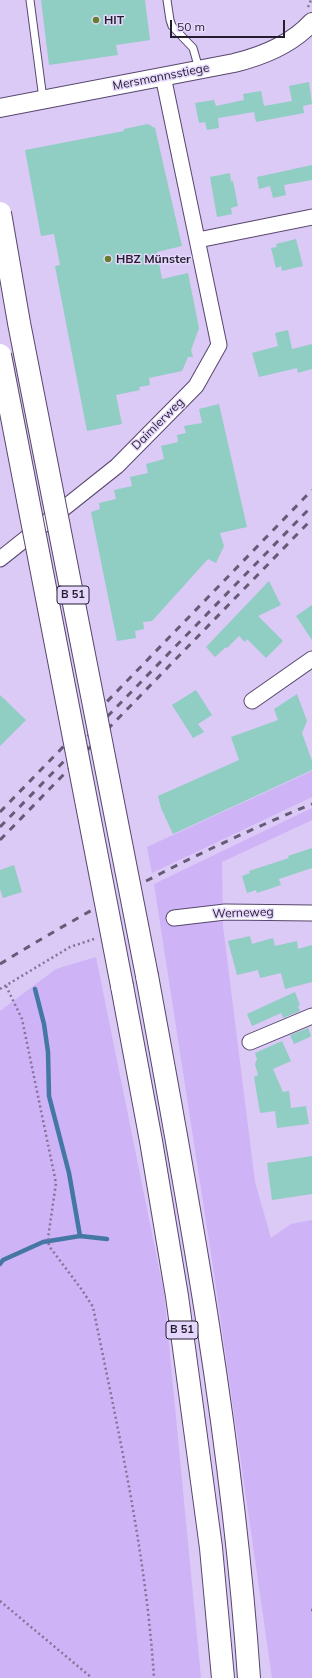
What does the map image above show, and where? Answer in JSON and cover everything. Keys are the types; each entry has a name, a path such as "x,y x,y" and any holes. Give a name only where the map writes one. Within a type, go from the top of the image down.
{"highway":[{"name":"B 51","path":"0,213 22,339 147,976 182,1167 209,1334 232,1496 249,1678"},
{"name":"B 51","path":"0,355 151,1141 177,1296 211,1548 223,1678"}],"street":[{"name":"Mersmannsstiege","path":"0,108 234,63 264,54 291,40 312,22"},
{"name":"Daimlerweg","path":"0,559 117,466 196,386 219,345 163,76"},
{"path":"198,240 312,217"},
{"path":"252,700 312,659"},
{"name":"Werneweg","path":"174,918 225,912 312,913"},
{"path":"250,1042 312,1016"}],"lane":[{"path":"30,0 43,99"},
{"path":"167,0 172,26 193,48 199,70"}],"path":[{"path":"0,989 70,947 99,938"},
{"path":"6,986 22,1019 56,1183 48,1238 49,1246 93,1307 132,1510 151,1628 154,1678"},
{"path":"0,1601 92,1678"}],"shaded area":[{"path":"312,771 312,797 152,873 147,847"},
{"path":"312,808 312,820 222,862 223,926 255,1182 271,1238 291,1224 312,1220 312,1678 272,1678 212,1260 154,884"},
{"path":"96,957 164,1293 201,1678 0,1678 0,1011 56,969"}],"building":[{"name":"HIT","path":"41,0 145,0 150,40 116,45 118,55 49,65"},
{"path":"309,82 312,104 303,106 304,113 256,122 254,112 218,118 219,128 207,130 205,122 199,123 195,103 214,100 216,106 244,100 243,94 261,91 264,106 292,101 289,86"},
{"path":"148,124 155,128 182,246 157,252 162,279 188,273 199,328 191,350 193,357 188,357 182,371 149,378 150,385 139,387 140,390 116,395 122,424 87,431 55,266 60,265 54,234 41,236 25,150 124,131 124,129"},
{"path":"312,165 312,180 284,185 286,195 273,198 270,186 259,189 257,177"},
{"path":"230,173 238,206 231,208 232,214 217,217 210,177"},
{"path":"296,239 303,266 282,271 281,266 276,268 271,248 277,247 276,244"},
{"path":"288,330 292,349 312,344 312,369 298,373 297,368 259,377 252,353 278,346 275,333"},
{"path":"219,404 247,527 220,533 224,546 216,563 208,559 152,621 143,622 144,629 135,631 136,638 117,641 91,512 100,509 99,503 116,499 114,490 132,486 130,477 148,473 146,464 164,459 161,446 178,442 177,435 186,433 184,426 202,423 199,409"},
{"path":"269,581 281,605 258,616 283,641 266,658 247,639 245,642 239,636 215,657 206,647"},
{"path":"312,605 312,640 296,616"},
{"path":"196,690 212,715 198,724 204,732 193,738 172,705"},
{"path":"297,694 307,721 302,733 312,761 312,770 173,834 161,808 158,796 239,760 231,737 278,720 274,709"},
{"path":"0,695 26,720 0,746"},
{"path":"312,848 312,868 279,879 281,885 257,893 256,890 247,893 242,876 250,873 249,871 289,858 288,856"},
{"path":"14,865 22,892 3,898 0,889 0,870"},
{"path":"250,936 252,944 273,938 275,946 297,941 298,949 312,945 312,982 285,989 281,973 260,978 258,970 237,975 228,941"},
{"path":"295,992 300,1005 298,1006 300,1011 283,1018 281,1013 252,1026 247,1014"},
{"path":"308,1028 311,1035 310,1037 294,1044 290,1035"},
{"path":"282,1041 291,1061 273,1069 283,1092 289,1091 291,1108 306,1106 309,1124 277,1128 275,1111 260,1113 254,1077 258,1075 255,1064 257,1059 255,1053"},
{"path":"312,1156 312,1194 272,1200 267,1163"}],"waterway":[{"path":"0,1264 3,1260 43,1242 80,1236 69,1173 49,1096 48,1052 44,1024 35,989"},
{"path":"80,1236 107,1239"}],"railway":[{"path":"0,812 312,490"},
{"path":"0,827 312,506"},
{"path":"0,840 312,519"},
{"path":"0,964 37,941 114,898 232,839 312,804"}],"place":[{"name":"HIT","path":"96,20"},
{"name":"HBZ Münster","path":"108,259"}]}
